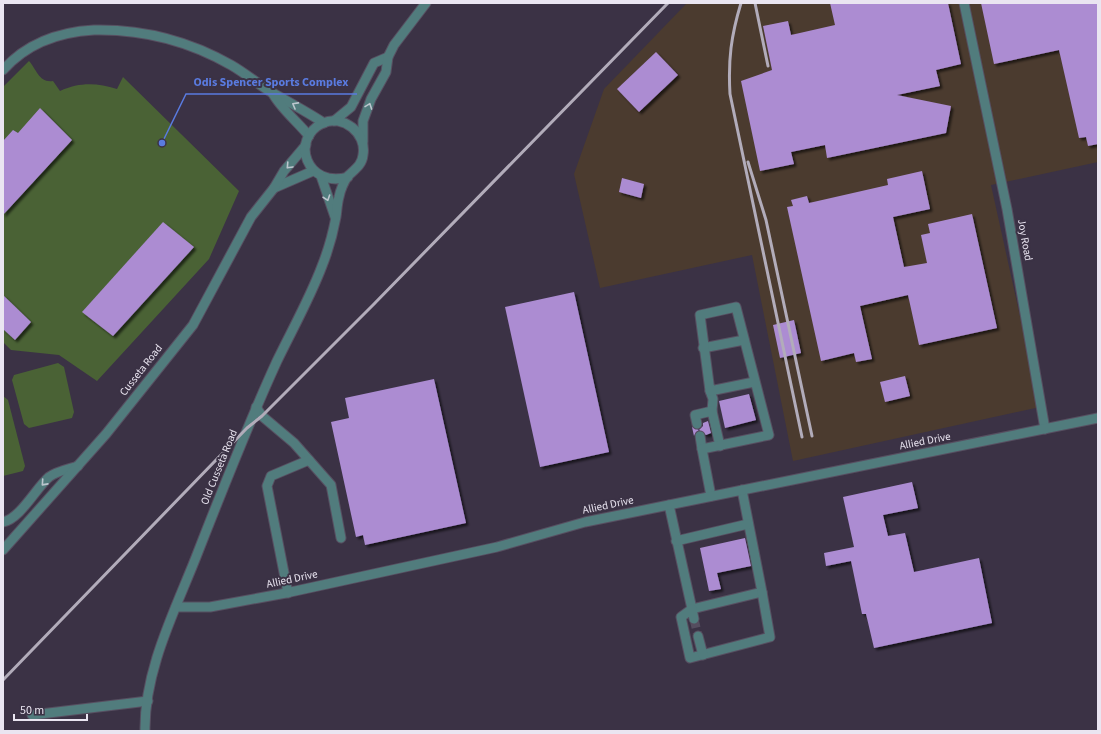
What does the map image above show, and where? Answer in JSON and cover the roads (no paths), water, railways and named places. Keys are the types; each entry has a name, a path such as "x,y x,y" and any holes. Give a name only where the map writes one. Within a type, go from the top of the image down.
{"street":[{"name":"Cusseta Road","path":"348,177 361,164 364,154 363,121 371,99 386,72 388,57 394,45 426,3"},
{"name":"Joy Road","path":"964,3 1007,209 1045,429"},
{"path":"3,70 14,58 39,42 63,34 79,31 129,31 168,38 206,52 231,65 268,90 324,123"},
{"name":"Cusseta Road","path":"5,544 106,434 192,325 252,217 274,188 284,171 315,128 324,123 334,121 351,107 374,63 388,57"},
{"path":"268,90 278,104 294,118 307,140 307,158 317,173 336,218"},
{"path":"334,121 344,122 352,127 359,134 363,144"},
{"name":"Cusseta Road","path":"274,188 317,173"},
{"path":"317,173 330,179 348,177"},
{"name":"Old Cusseta Road","path":"145,731 145,717 156,659 256,407 323,265 336,218 339,197 348,177"},
{"path":"702,449 720,446 769,436 736,307 700,315 703,348 710,391 713,399 712,411 720,446"},
{"path":"703,348 744,340"},
{"path":"710,391 754,382"},
{"path":"256,407 262,416 294,443 331,486 341,538"},
{"path":"697,424 695,415 712,411"},
{"path":"1045,429 1098,418"},
{"name":"Allied Drive","path":"176,607 210,607 288,593 497,547 585,522 1045,429"},
{"path":"700,436 711,496"},
{"path":"288,593 267,486 271,476 309,460"},
{"path":"3,522 14,517 49,478 56,473 78,466"},
{"path":"742,490 762,592 770,637 690,658 681,617 692,609 762,592"},
{"path":"668,505 694,619"},
{"path":"676,541 748,524"},
{"path":"698,636 703,655"},
{"path":"32,715 148,701"}],"tunnel":[{"path":"694,619 698,636"}],"railway":[{"path":"3,680 247,428 262,416 373,305 668,3"},
{"path":"741,3 731,48 729,70 730,94 802,437"},
{"path":"755,3 768,66"},
{"path":"748,162 766,220 812,436"}],"place":[{"name":"Odis Spencer Sports Complex","path":"162,143"}]}
